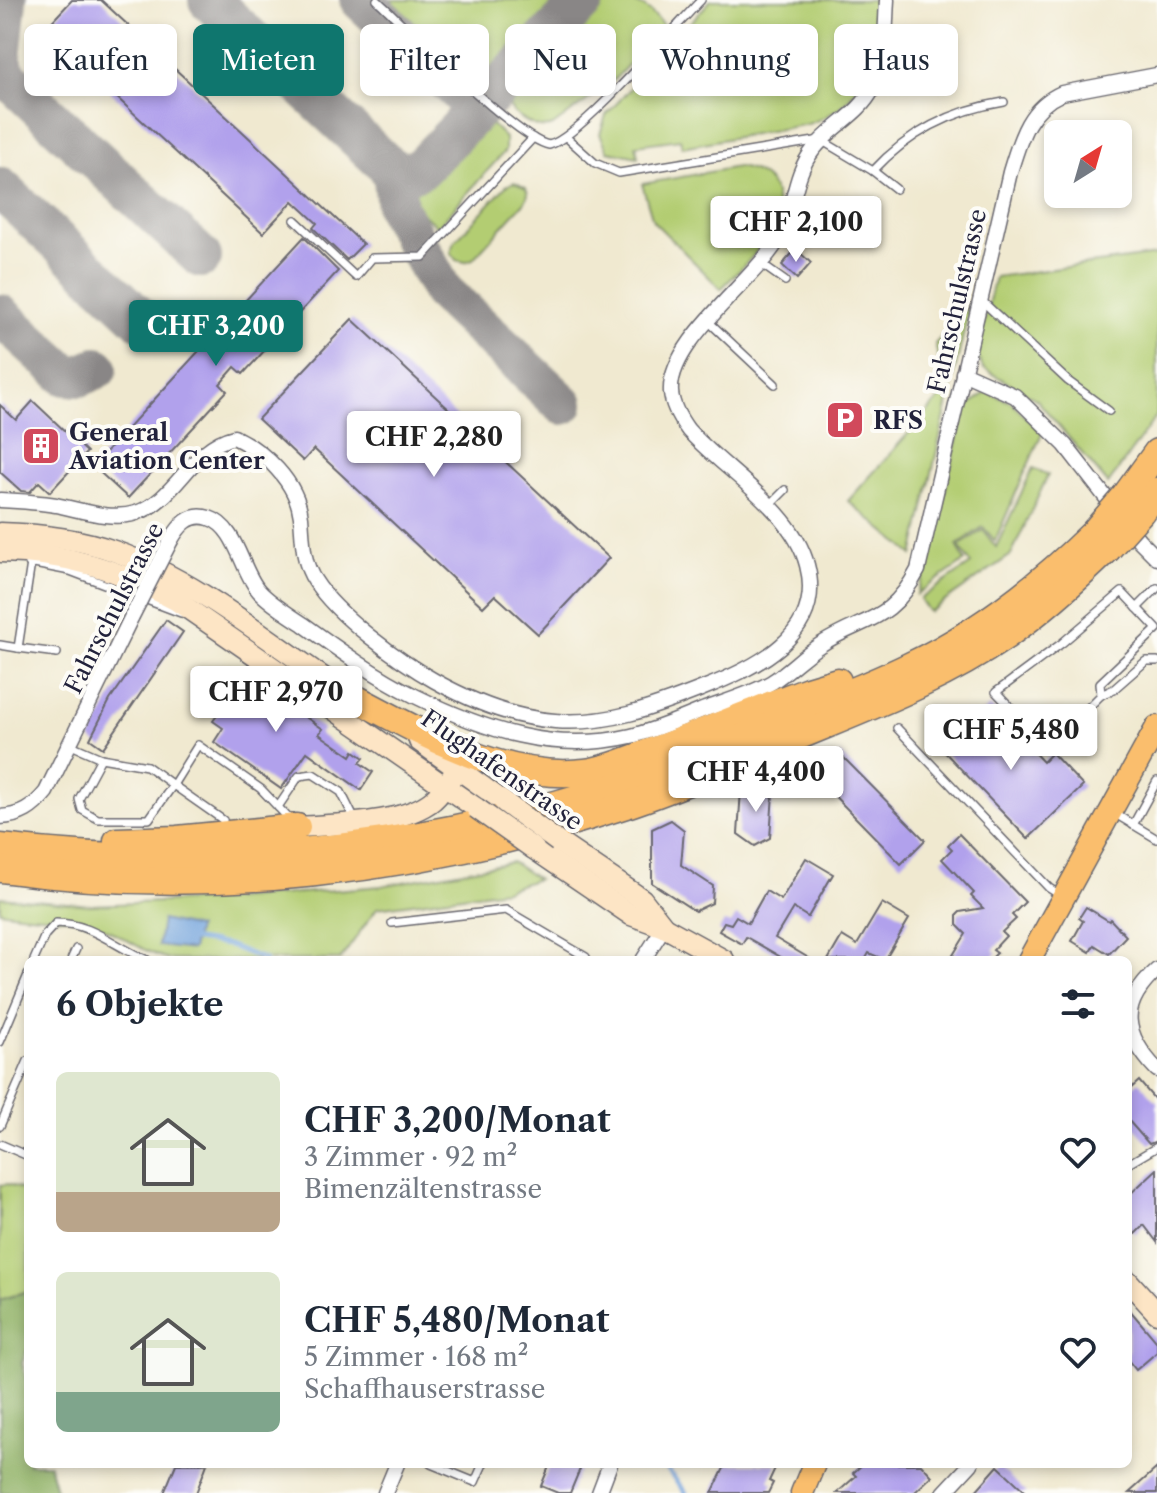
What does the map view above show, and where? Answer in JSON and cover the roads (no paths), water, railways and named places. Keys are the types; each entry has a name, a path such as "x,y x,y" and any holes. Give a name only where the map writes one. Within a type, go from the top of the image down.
{"highway":[{"path":"0,869 132,880 285,876 422,858 571,822 679,786 933,678 1027,621 1071,584 1101,541 1133,504 1157,452"},
{"path":"1133,504 1157,491"},
{"path":"0,844 90,856 212,858 346,848 455,830 579,798 660,771 909,666 966,635 1101,541"},
{"path":"340,690 416,729 477,755 536,771 586,772 663,747 808,690 966,635"},
{"path":"0,844 177,839 297,827"}],"main road":[{"name":"Flughafenstrasse","path":"0,533 81,542 113,550 145,563 212,601 642,899 664,927"},
{"name":"Flughafenstrasse","path":"0,554 49,554 106,568 129,576 177,601 631,915 664,927 717,956"},
{"path":"1032,956 1157,727"},
{"path":"297,827 355,822 413,810 432,800 458,769"},
{"path":"1132,1291 1157,1313"},
{"path":"802,1493 812,1468"}],"street":[{"path":"0,500 129,515 142,511 159,499 212,446 234,437 288,480 298,498 303,552 315,582 341,610 373,638 435,681 486,705 531,717 573,721 619,717 741,673 773,655 793,634 805,613 810,587 807,565 786,525 688,430 671,396 671,383 676,364 708,321 761,264 783,231 799,175 810,154 821,140 863,104 873,89 883,52 887,0"},
{"name":"Fahrschulstrasse","path":"0,817 24,812 39,801 54,780 171,540 178,527 193,518 211,519 226,532 245,571 264,597 361,666 413,695 479,725 506,734 539,739 589,741 631,736 678,720 769,684 834,636 881,616 897,603 918,570 1010,172 1024,128 1051,98 1075,90 1157,75"},
{"path":"963,373 1015,396 1065,445 1139,540 1157,558"},
{"path":"646,956 664,927"},
{"path":"1132,1004 1136,993 1157,970"},
{"path":"1132,1034 1136,1045 1157,1070"},
{"path":"385,1493 391,1468"},
{"path":"599,1493 608,1468"},
{"path":"944,1493 967,1468"}],"lane":[{"path":"377,0 487,102 533,138 549,145 566,137 615,91 701,0"},
{"path":"873,171 906,142 946,118 1004,102"},
{"path":"566,137 595,163 619,173 821,140 873,171 896,189"},
{"path":"295,220 356,277 372,258 423,257 533,138"},
{"path":"761,264 785,281"},
{"path":"980,299 1068,381 1109,411"},
{"path":"708,321 775,384"},
{"path":"769,506 785,490"},
{"path":"0,554 70,571 204,621"},
{"path":"18,648 31,563"},
{"path":"1137,608 1157,588"},
{"path":"1101,695 1100,683 1157,629 1122,592 1062,643 996,692 1049,747 1101,695 1114,689 1146,661 1157,661"},
{"path":"0,645 57,653"},
{"path":"897,728 1049,888 1063,898"},
{"path":"71,745 101,758 147,766 223,820"},
{"path":"101,758 79,799 82,810 98,819 149,819 198,745 261,789 297,827"},
{"path":"278,807 299,776 313,774 341,792 355,822"},
{"path":"1133,825 1157,781"},
{"path":"1110,811 1157,839"},
{"path":"392,923 506,910 584,956"},
{"path":"36,956 45,935 56,923 72,923 88,928 140,956"},
{"path":"73,956 76,949"},
{"path":"0,1042 24,985"},
{"path":"0,1126 24,1070"},
{"path":"0,1144 24,1154"},
{"path":"1132,1162 1157,1147"},
{"path":"441,1468 475,1482 481,1468"}],"water":[{"path":"162,920 197,928 192,950 158,946"}],"waterway":[{"path":"189,939 228,945 255,956"},
{"path":"666,1468 686,1493"}],"place":[{"name":"RFS","path":"845,420"},
{"name":"General Aviation Center","path":"41,446"}]}
